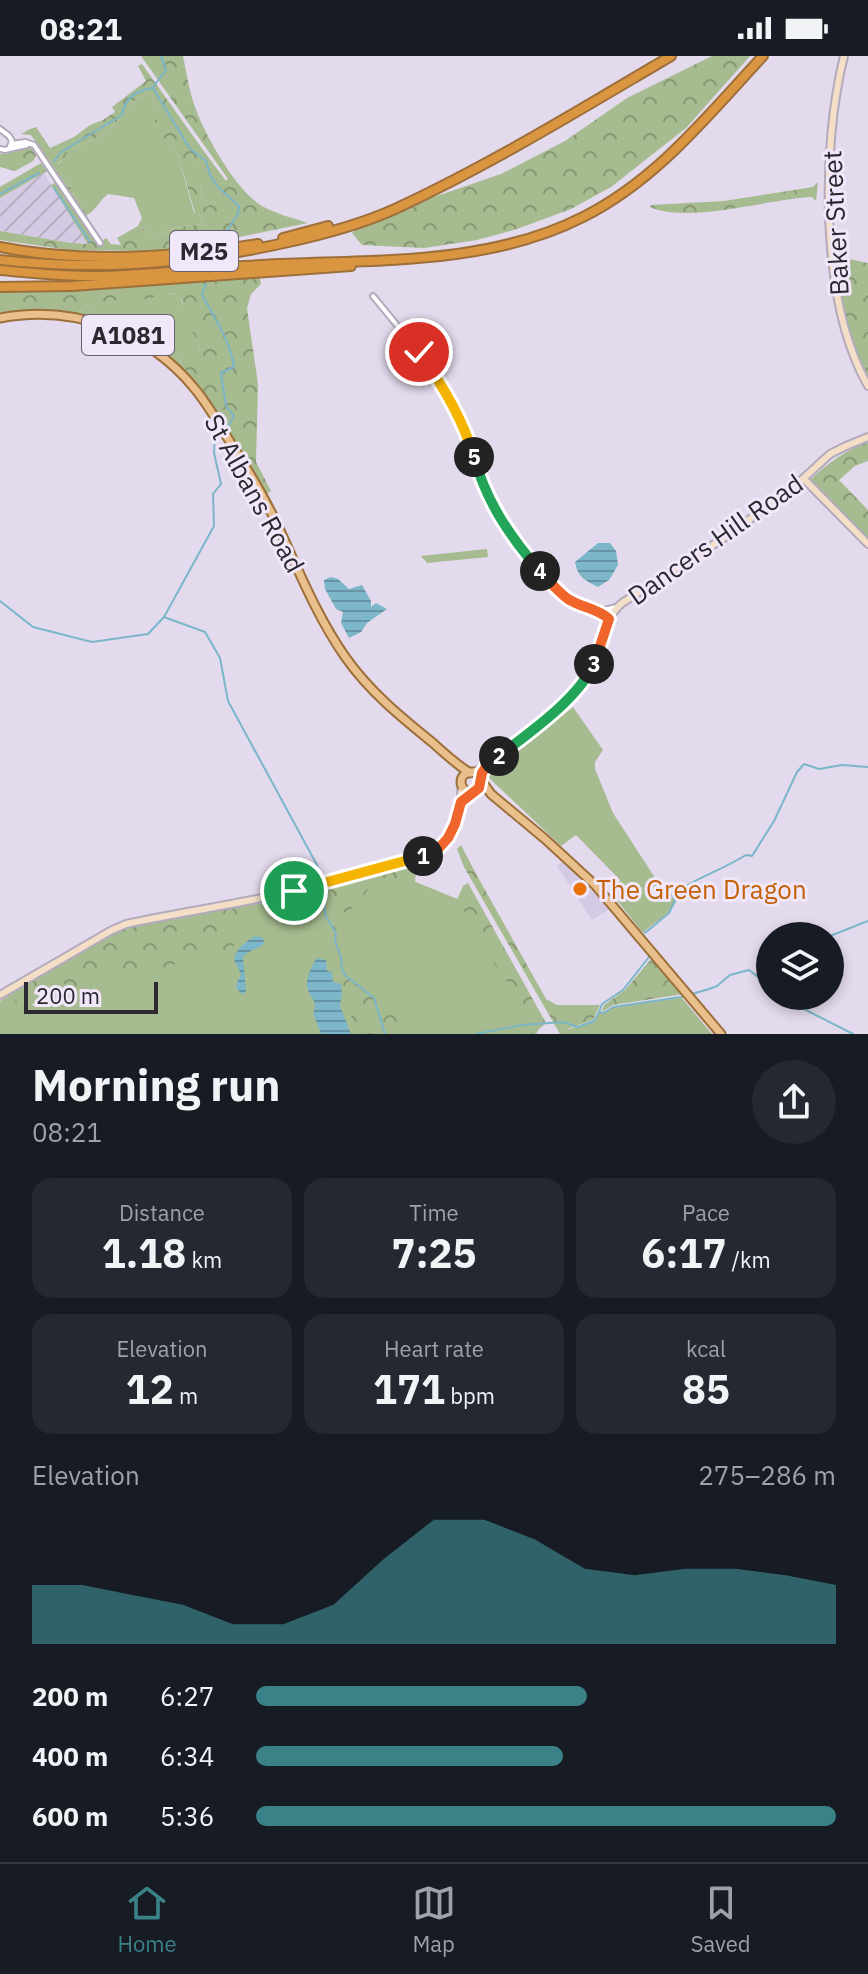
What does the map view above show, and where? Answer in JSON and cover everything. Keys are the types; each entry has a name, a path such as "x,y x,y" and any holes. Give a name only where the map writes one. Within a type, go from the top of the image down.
{"highway":[{"name":"M25","path":"0,260 100,266 148,264 215,257 325,233 395,209 480,166 671,56"},
{"name":"M25","path":"0,287 108,284 374,264 514,244 561,228 597,210 638,183 699,127 763,56"},
{"name":"M25","path":"0,247 44,254 87,256 212,250 304,233 403,204"},
{"name":"M25","path":"0,270 100,276 258,265 399,260"}],"main road":[{"name":"St Albans Road","path":"0,318 37,313 94,321 140,342 175,367 221,426 275,520 314,605 346,658 376,694 454,763 471,773"},
{"name":"St Albans Road","path":"454,763 462,786"},
{"path":"491,794 466,790 462,786 463,777 477,774 491,794 595,885 721,1034"},
{"path":"473,792 480,786 480,780"}],"street":[{"name":"Baker Street","path":"844,56 837,84 830,146 833,268 844,326 868,386"},
{"path":"0,129 3,135 11,138 12,144"},
{"path":"8,149 12,144 25,142 34,145 100,243"},
{"path":"0,149 34,145"},
{"path":"373,296 419,352 443,388 471,446 482,486 515,543 568,598 600,611 609,619"},
{"name":"Dancers Hill Road","path":"471,773 487,765 548,718 585,679 595,661 609,619 617,607 727,536 804,479 830,454 868,437"},
{"path":"804,479 868,544"},
{"path":"600,611 617,607"},
{"name":"Dancers Hill Road","path":"480,780 487,765"},
{"path":"0,995 119,926 270,896 408,861 435,850 451,834 461,802 462,786"},
{"path":"461,802 473,792"}],"shaded area":[{"path":"44,172 89,244 0,231 0,198"},
{"path":"564,861 587,881 610,909 592,920 557,866"}],"green space":[{"path":"141,56 183,56 196,111 230,173 262,206 308,223 239,237 225,244 151,251 70,250 0,240 0,231 88,244 51,185 56,182 98,244 106,238 111,244 121,245 117,238 138,226 157,236 174,228 203,224 199,213 195,213 178,155 153,121 159,118 159,112 150,93 137,98 103,135 68,151 58,163 88,221 31,135 21,134 36,127 50,148 74,137 115,112 112,107 146,81 138,66 142,64 203,150 192,176 200,181 202,199 207,207 219,195 220,184 228,179"},
{"path":"712,56 750,56 686,128 611,187 571,209 477,240 424,248 362,245 352,233 431,198 501,174 565,141 627,98"},
{"path":"150,93 159,112 159,118 154,121 170,148 178,155 194,213 199,213 203,224 174,228 157,236 138,226 142,218 134,198 108,194 87,215 58,164 68,151 103,135 137,98"},
{"path":"28,147 36,156 33,161 15,171 0,167 0,154"},
{"path":"203,150 226,181 220,184 220,195 207,207 202,200 200,181 191,177"},
{"path":"41,163 47,171 0,198 0,187"},
{"path":"818,182 816,201 812,197 685,213 650,207 724,201 813,187"},
{"path":"835,256 868,263 868,379 851,342"},
{"path":"259,274 261,284 251,294 247,308 258,384 256,462 271,491 266,494 206,397 181,368 180,356 198,353 200,348 185,320 180,297 167,294 148,299 105,302 82,309 81,314 40,311 0,315 0,291 123,288"},
{"path":"166,293 181,298 187,321 200,348 198,353 180,356 181,368 134,335 81,314 82,309 92,304"},
{"path":"868,442 868,461 855,466 839,480 868,510 868,539 810,480 838,458"},
{"path":"487,549 488,557 427,563 421,556"},
{"path":"573,707 603,750 595,762 595,769 613,813 659,884 676,901 643,933 616,899 620,880 576,835 561,846 486,775"},
{"path":"461,845 546,999 557,1005 600,1005 593,1020 567,1029 568,1034 560,1034 464,867 457,849"},
{"path":"417,861 415,882 387,879 376,882 355,907 343,913 335,931 327,915 322,885"},
{"path":"401,876 460,900 540,1020 534,1034 0,1034 0,1001 121,928 269,902 319,888"},
{"path":"468,883 546,1023 536,1034 531,1034 532,1018 496,967 457,900 463,886"},
{"path":"254,902 236,944 223,953 211,953 166,968 158,965 149,973 137,970 105,975 85,988 67,987 64,983 39,988 17,1007 13,992 121,928"},
{"path":"652,958 683,994 613,1005 602,1011 604,1005 625,990"},
{"path":"341,975 381,996 404,1022 407,1034 362,1034 353,1024"},
{"path":"681,997 712,1034 568,1034 566,1030 594,1021 599,1012 605,1013 613,1007"}],"water":[{"path":"598,543 610,543 616,551 618,565 609,580 598,587 580,575 575,562"},
{"path":"331,577 349,589 362,585 371,607 376,603 387,609 367,623 361,632 349,638 341,623 343,612 336,609 325,589 324,580"},
{"path":"256,936 263,938 264,943 243,957 246,991 243,995 236,988 241,975 235,958 241,946"},
{"path":"316,958 326,960 333,982 341,984 340,1006 351,1034 321,1034 307,986"}],"waterway":[{"path":"153,87 166,70 161,56"},
{"path":"54,161 61,152 122,115 132,96 152,88"},
{"path":"153,88 190,149 206,161 218,187 239,206 238,214 220,241"},
{"path":"0,194 39,173"},
{"path":"54,188 90,242"},
{"path":"206,284 202,295 232,357 234,367 221,373 226,406 234,416 226,430 215,438 214,453 221,484 213,494 214,526 164,617 205,632 220,658 228,701 317,865 326,917 336,933 342,970 374,998 385,1034"},
{"path":"0,601 33,627 92,642 148,634 164,617"},
{"path":"645,933 669,913 675,901 672,894 746,855 752,856 804,764 819,769 842,765 868,767"},
{"path":"844,930 868,921"},
{"path":"599,1012 602,1004 623,990 649,957"},
{"path":"476,1034 522,1025 563,1022 578,1027 594,1021 599,1012 604,1013 613,1007 681,997 717,986 730,975 749,970 756,975"},
{"path":"806,1010 853,1034"}],"place":[{"name":"The Green Dragon","path":"580,889"}],"route":[{"path":"294,891 408,861 442,845 451,834 461,802 479,788 487,765 548,718 585,679 595,661 609,619 600,611 568,598 515,543 482,486 471,446 458,417 419,352"}]}
